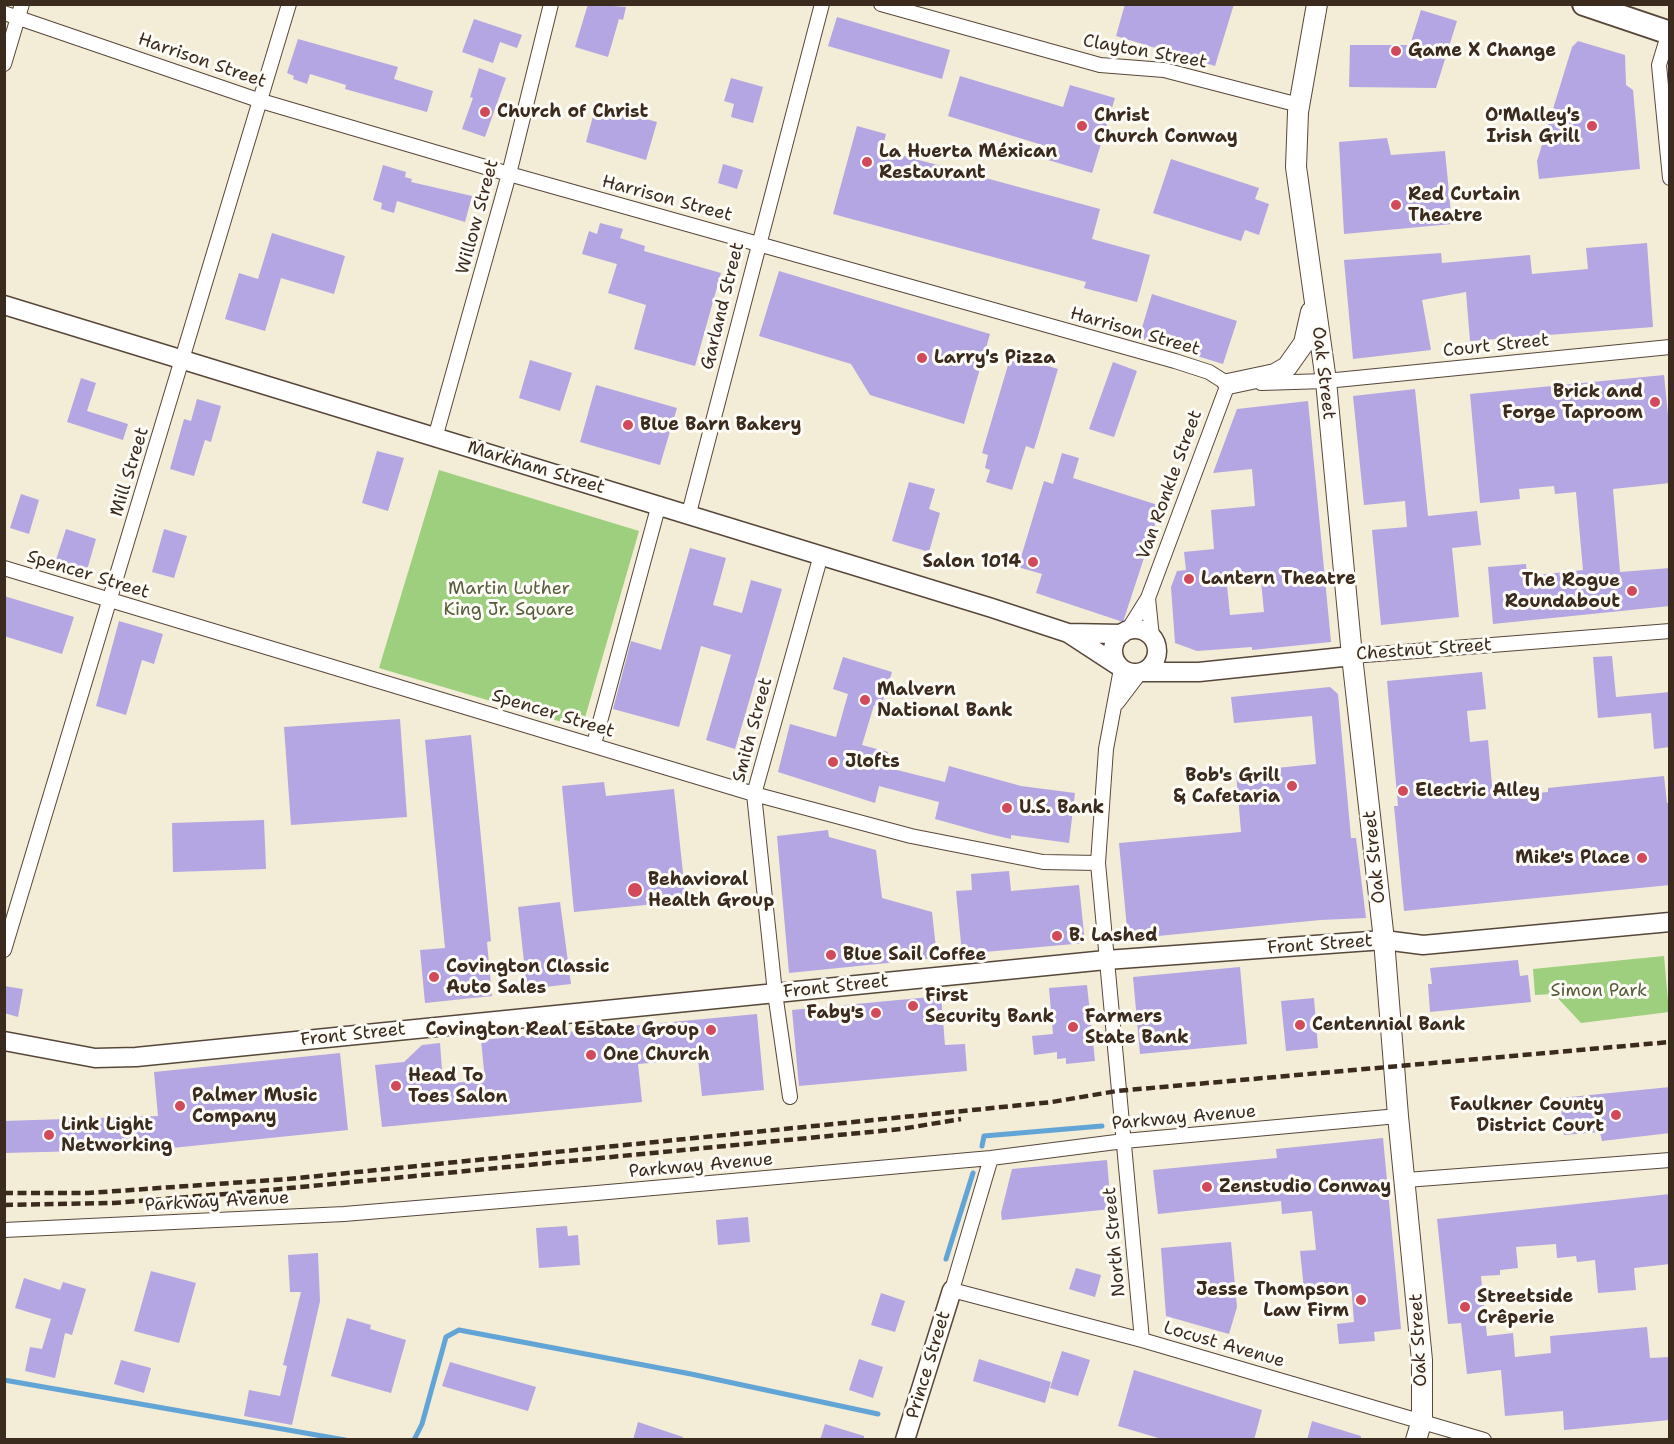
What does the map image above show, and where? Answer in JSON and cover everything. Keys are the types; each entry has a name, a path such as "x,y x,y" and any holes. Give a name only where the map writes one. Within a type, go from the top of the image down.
{"main road":[{"name":"Oak Street","path":"1317,4 1299,105 1296,167 1326,381 1352,656 1384,940 1398,1116 1422,1360 1422,1420 1416,1440"},
{"path":"1584,4 1669,32"},
{"name":"Oak Street","path":"1228,384 1275,374 1287,367 1297,356 1310,327 1313,294"}],"street":[{"name":"Mill Street","path":"4,950 289,4"},
{"name":"Willow Street","path":"435,438 508,174 551,4"},
{"name":"Garland Street","path":"688,513 822,4"},
{"name":"Clayton Street","path":"881,4 1100,65 1164,70 1299,105"},
{"name":"Harrison Street","path":"15,12 261,101 508,174 1175,361 1209,372 1228,384"},
{"path":"4,64 15,12"},
{"path":"1669,32 1659,65 1670,178"},
{"name":"Markham Street","path":"4,305 183,362 659,504 1068,633 1119,667"},
{"name":"Court Street","path":"1326,381 1670,347"},
{"path":"1228,384 1326,381"},
{"name":"Van Ronkle Street","path":"1125,632 1148,598 1228,384"},
{"path":"594,744 659,504"},
{"name":"Smith Street","path":"790,1097 775,993 754,794 821,555"},
{"name":"Spencer Street","path":"4,568 754,794 911,836 1043,862 1098,863"},
{"name":"Van Ronkle Street","path":"1148,598 1154,640"},
{"path":"1124,1141 1098,863 1102,787 1119,667 1113,652 1125,632 1141,630 1154,640 1180,671"},
{"name":"Markham Street","path":"1068,633 1125,632"},
{"name":"Chestnut Street","path":"1142,673 1199,672 1352,656 1670,632"},
{"path":"1114,707 1142,673 1154,663 1154,640"},
{"path":"1119,667 1142,673"},
{"name":"Front Street","path":"4,1041 95,1058 136,1057 1106,960 1384,940 1423,945 1670,922"},
{"name":"Parkway Avenue","path":"4,1230 352,1213 991,1158 1124,1141 1398,1116"},
{"name":"North Street","path":"1124,1141 1142,1340"},
{"path":"952,1290 991,1158"},
{"path":"1406,1180 1670,1160"},
{"name":"Locust Avenue","path":"952,1290 1142,1340 1484,1440"},
{"name":"Prince Street","path":"905,1440 952,1290"}],"green space":[{"name":"Martin Luther King Jr. Square","path":"439,470 639,531 582,728 379,668"},
{"name":"Simon Park","path":"1664,956 1669,1012 1581,1023 1554,994 1535,995 1533,969"}],"building":[{"path":"588,4 626,7 623,20 619,19 608,57 575,47"},
{"path":"1125,4 1234,4 1215,66 1116,36"},
{"path":"1421,10 1457,21 1436,88 1349,87 1350,45 1410,45"},
{"path":"837,17 950,50 942,79 828,46"},
{"path":"474,19 522,35 517,48 500,42 493,63 462,52"},
{"path":"298,39 398,67 394,79 433,91 427,112 345,89 346,85 310,74 307,84 293,79 294,76 287,73"},
{"name":"O'Malley's Irish Grill","path":"1578,41 1625,55 1626,85 1633,90 1640,169 1539,179 1537,161 1572,47"},
{"path":"479,68 506,78 485,137 462,129 473,98 470,97"},
{"path":"960,76 1063,107 1070,85 1115,98 1092,173 1048,160 1052,148 948,116"},
{"path":"731,78 763,87 753,123 731,117 734,104 724,101"},
{"path":"596,105 657,122 646,160 586,142"},
{"path":"857,126 886,134 882,150 1100,209 1092,239 1150,255 1137,302 1084,288 1086,282 833,214"},
{"path":"1387,138 1391,155 1445,151 1452,224 1344,234 1339,142"},
{"path":"1171,159 1259,188 1255,199 1269,204 1259,235 1245,230 1241,241 1153,213"},
{"path":"723,164 743,170 737,189 718,183"},
{"path":"383,165 406,172 405,177 412,179 411,182 472,196 465,222 397,201 394,213 381,209 382,203 373,200"},
{"path":"600,223 623,229 620,238 645,246 644,251 721,273 695,366 634,349 646,305 608,293 617,264 582,254 589,231 597,234"},
{"path":"272,233 345,256 334,294 281,278 265,331 225,319 239,273 258,279"},
{"path":"1647,243 1653,327 1470,341 1466,292 1422,300 1431,350 1353,359 1344,260 1441,253 1442,263 1530,255 1532,274 1588,269 1586,248"},
{"path":"779,271 990,334 964,424 870,395 851,364 759,336"},
{"path":"1152,294 1237,321 1223,364 1139,338"},
{"path":"1011,355 1058,369 1034,449 1026,446 1012,490 986,482 990,470 985,468 988,455 982,453"},
{"path":"530,360 572,373 560,411 519,398"},
{"path":"1113,362 1137,371 1114,437 1089,429"},
{"path":"1664,375 1670,435 1670,483 1613,489 1620,572 1670,568 1670,606 1493,624 1488,567 1526,564 1527,576 1583,570 1576,492 1555,494 1554,486 1519,489 1520,499 1480,503 1470,394"},
{"path":"81,378 96,383 87,411 128,424 123,440 67,422"},
{"name":"Blue Barn Bakery","path":"596,385 677,408 660,465 580,442"},
{"path":"1415,389 1428,516 1477,511 1481,545 1452,548 1459,617 1381,625 1372,530 1407,527 1405,501 1364,505 1353,396"},
{"path":"197,399 221,406 211,442 205,440 194,476 170,469 184,419 191,421"},
{"path":"1308,401 1331,642 1252,650 1252,647 1197,651 1175,643 1171,587 1177,571 1186,570 1184,552 1214,549 1211,510 1255,506 1252,469 1213,473 1237,409","holes":["1261,581 1264,612 1230,615 1227,585"]},
{"path":"377,451 404,458 388,511 362,503"},
{"path":"1062,453 1079,458 1073,478 1161,506 1123,622 1036,593 1042,574 1018,567 1044,481 1053,484"},
{"path":"909,482 935,489 929,509 940,513 929,552 892,541"},
{"path":"21,494 39,500 29,534 10,528"},
{"path":"66,529 96,539 87,570 56,560"},
{"path":"164,529 187,536 174,578 152,572"},
{"path":"690,548 726,558 713,605 742,613 751,580 782,589 735,749 706,740 731,655 701,646 679,727 613,709 631,641 661,650"},
{"path":"4,596 74,617 62,654 4,636"},
{"path":"119,621 163,634 154,664 142,660 126,715 96,706"},
{"path":"1612,656 1616,697 1670,692 1670,747 1654,749 1651,713 1598,718 1593,657"},
{"path":"843,657 892,672 881,707 874,705 862,745 888,752 885,767 945,782 949,766 1021,786 1075,793 1069,843 1011,835 1011,839 935,819 939,802 879,786 875,803 778,772 790,724 836,737 848,694 833,689"},
{"path":"1482,672 1486,709 1467,711 1470,742 1488,740 1493,797 1548,792 1548,788 1664,776 1667,803 1670,803 1670,885 1404,911 1394,806 1398,806 1387,681"},
{"path":"1330,687 1338,694 1351,838 1356,838 1366,918 1320,920 1128,939 1119,843 1241,832 1236,772 1316,764 1312,716 1234,723 1231,697"},
{"path":"400,719 407,817 291,825 284,727"},
{"path":"471,735 491,941 487,942 492,996 425,1003 420,950 445,948 425,740"},
{"path":"604,782 606,796 674,789 686,901 574,912 562,786"},
{"path":"264,820 266,869 173,872 172,823"},
{"path":"828,830 829,837 876,850 882,898 932,912 937,958 789,973 777,836"},
{"path":"1009,871 1011,891 1079,885 1085,943 962,954 956,891 972,890 971,874"},
{"path":"560,902 571,984 527,989 518,907"},
{"path":"1518,960 1520,976 1528,975 1531,1002 1430,1012 1428,984 1432,984 1430,968"},
{"path":"1240,967 1247,1044 1140,1054 1133,977"},
{"name":"Farmers State Bank","path":"1087,985 1095,1061 1066,1064 1066,1058 1057,1059 1057,1052 1034,1055 1032,1036 1053,1034 1049,988"},
{"path":"4,986 23,989 18,1017 4,1013"},
{"path":"941,996 945,1045 965,1044 967,1071 799,1086 792,1010"},
{"name":"Centennial Bank","path":"1314,998 1318,1048 1286,1051 1281,1001"},
{"path":"757,1014 764,1090 702,1096 698,1059 638,1064 642,1102 382,1127 375,1065 404,1062 422,1045 440,1043 443,1084 485,1080 481,1040"},
{"path":"340,1053 348,1130 162,1149 4,1153 4,1121 158,1116 154,1072"},
{"name":"Faulkner County District Court","path":"1670,1087 1670,1133 1602,1141 1600,1132 1564,1135 1560,1098"},
{"path":"1383,1138 1401,1329 1374,1332 1375,1341 1339,1344 1337,1324 1354,1322 1351,1284 1304,1289 1300,1251 1316,1250 1312,1211 1282,1214 1281,1201 1158,1214 1153,1170 1277,1158 1276,1149"},
{"path":"1107,1160 1111,1209 1002,1220 1001,1213 1012,1169"},
{"path":"1670,1194 1670,1264 1634,1268 1636,1290 1598,1293 1595,1260 1577,1262 1576,1256 1557,1258 1556,1244 1516,1247 1518,1268 1500,1270 1500,1275 1481,1276 1487,1336 1513,1333 1515,1357 1551,1353 1550,1336 1647,1327 1650,1358 1670,1357 1670,1420 1564,1430 1563,1411 1505,1416 1501,1370 1467,1374 1461,1323 1448,1324 1437,1219"},
{"path":"748,1217 750,1242 718,1245 716,1220"},
{"path":"567,1226 568,1236 578,1235 580,1265 539,1268 536,1228"},
{"path":"1231,1242 1237,1307 1229,1334 1166,1316 1161,1248"},
{"path":"318,1253 320,1301 292,1425 244,1416 249,1390 280,1396 287,1366 283,1365 301,1292 290,1292 288,1255"},
{"path":"1076,1268 1101,1275 1095,1297 1069,1289"},
{"path":"151,1271 196,1283 179,1343 134,1331"},
{"path":"24,1278 60,1290 63,1282 86,1289 72,1335 65,1333 55,1378 25,1371 30,1347 42,1349 51,1319 15,1308"},
{"path":"881,1293 905,1301 895,1332 871,1325"},
{"path":"347,1318 371,1325 370,1329 406,1340 391,1393 331,1376"},
{"path":"1062,1351 1090,1360 1078,1396 1050,1388"},
{"path":"859,1359 883,1367 873,1398 849,1390"},
{"path":"979,1359 1051,1382 1045,1403 973,1381"},
{"path":"121,1360 151,1368 144,1393 114,1384"},
{"path":"450,1362 536,1387 528,1411 442,1386"},
{"path":"1134,1370 1262,1410 1254,1440 1165,1440 1118,1426"},
{"path":"1312,1421 1361,1436 1361,1440 1307,1440"},
{"path":"638,1422 683,1437 682,1440 633,1440"},
{"path":"825,1424 864,1436 864,1440 820,1440"}],"waterway":[{"path":"982,1146 984,1136 1102,1126"},
{"path":"946,1259 973,1173"},
{"path":"414,1440 422,1424 446,1337 459,1330 691,1374 878,1414"},
{"path":"4,1380 345,1440"}],"railway":[{"path":"4,1193 88,1193 288,1179 1052,1102 1117,1091 1670,1042"},
{"path":"4,1205 114,1203 249,1192 901,1129 961,1119"}],"place":[{"name":"Game X Change","path":"1396,51"},
{"name":"Church of Christ","path":"485,112"},
{"name":"Christ Church Conway","path":"1082,126"},
{"name":"O'Malley's Irish Grill","path":"1592,126"},
{"name":"La Huerta Méxican Restaurant","path":"867,162"},
{"name":"Red Curtain Theatre","path":"1396,205"},
{"name":"Larry's Pizza","path":"922,358"},
{"name":"Brick and Forge Taproom","path":"1655,402"},
{"name":"Blue Barn Bakery","path":"628,425"},
{"name":"Salon 1014","path":"1033,562"},
{"name":"Lantern Theatre","path":"1189,579"},
{"name":"The Rogue Roundabout","path":"1632,591"},
{"name":"Malvern National Bank","path":"865,700"},
{"name":"Jlofts","path":"833,762"},
{"name":"Bob's Grill & Cafetaria","path":"1292,786"},
{"name":"Electric Alley","path":"1403,791"},
{"name":"U.S. Bank","path":"1007,808"},
{"name":"Mike's Place","path":"1642,858"},
{"name":"Behavioral Health Group","path":"635,890"},
{"name":"B. Lashed","path":"1057,936"},
{"name":"Blue Sail Coffee","path":"831,955"},
{"name":"Covington Classic Auto Sales","path":"434,977"},
{"name":"First Security Bank","path":"913,1006"},
{"name":"Faby's","path":"876,1013"},
{"name":"Centennial Bank","path":"1300,1025"},
{"name":"Farmers State Bank","path":"1073,1027"},
{"name":"Covington Real Estate Group","path":"711,1030"},
{"name":"One Church","path":"591,1055"},
{"name":"Head To Toes Salon","path":"396,1086"},
{"name":"Palmer Music Company","path":"180,1106"},
{"name":"Faulkner County District Court","path":"1616,1115"},
{"name":"Link Light Networking","path":"49,1135"},
{"name":"Zenstudio Conway","path":"1207,1187"},
{"name":"Jesse Thompson Law Firm","path":"1361,1300"},
{"name":"Streetside Crêperie","path":"1465,1307"}]}
